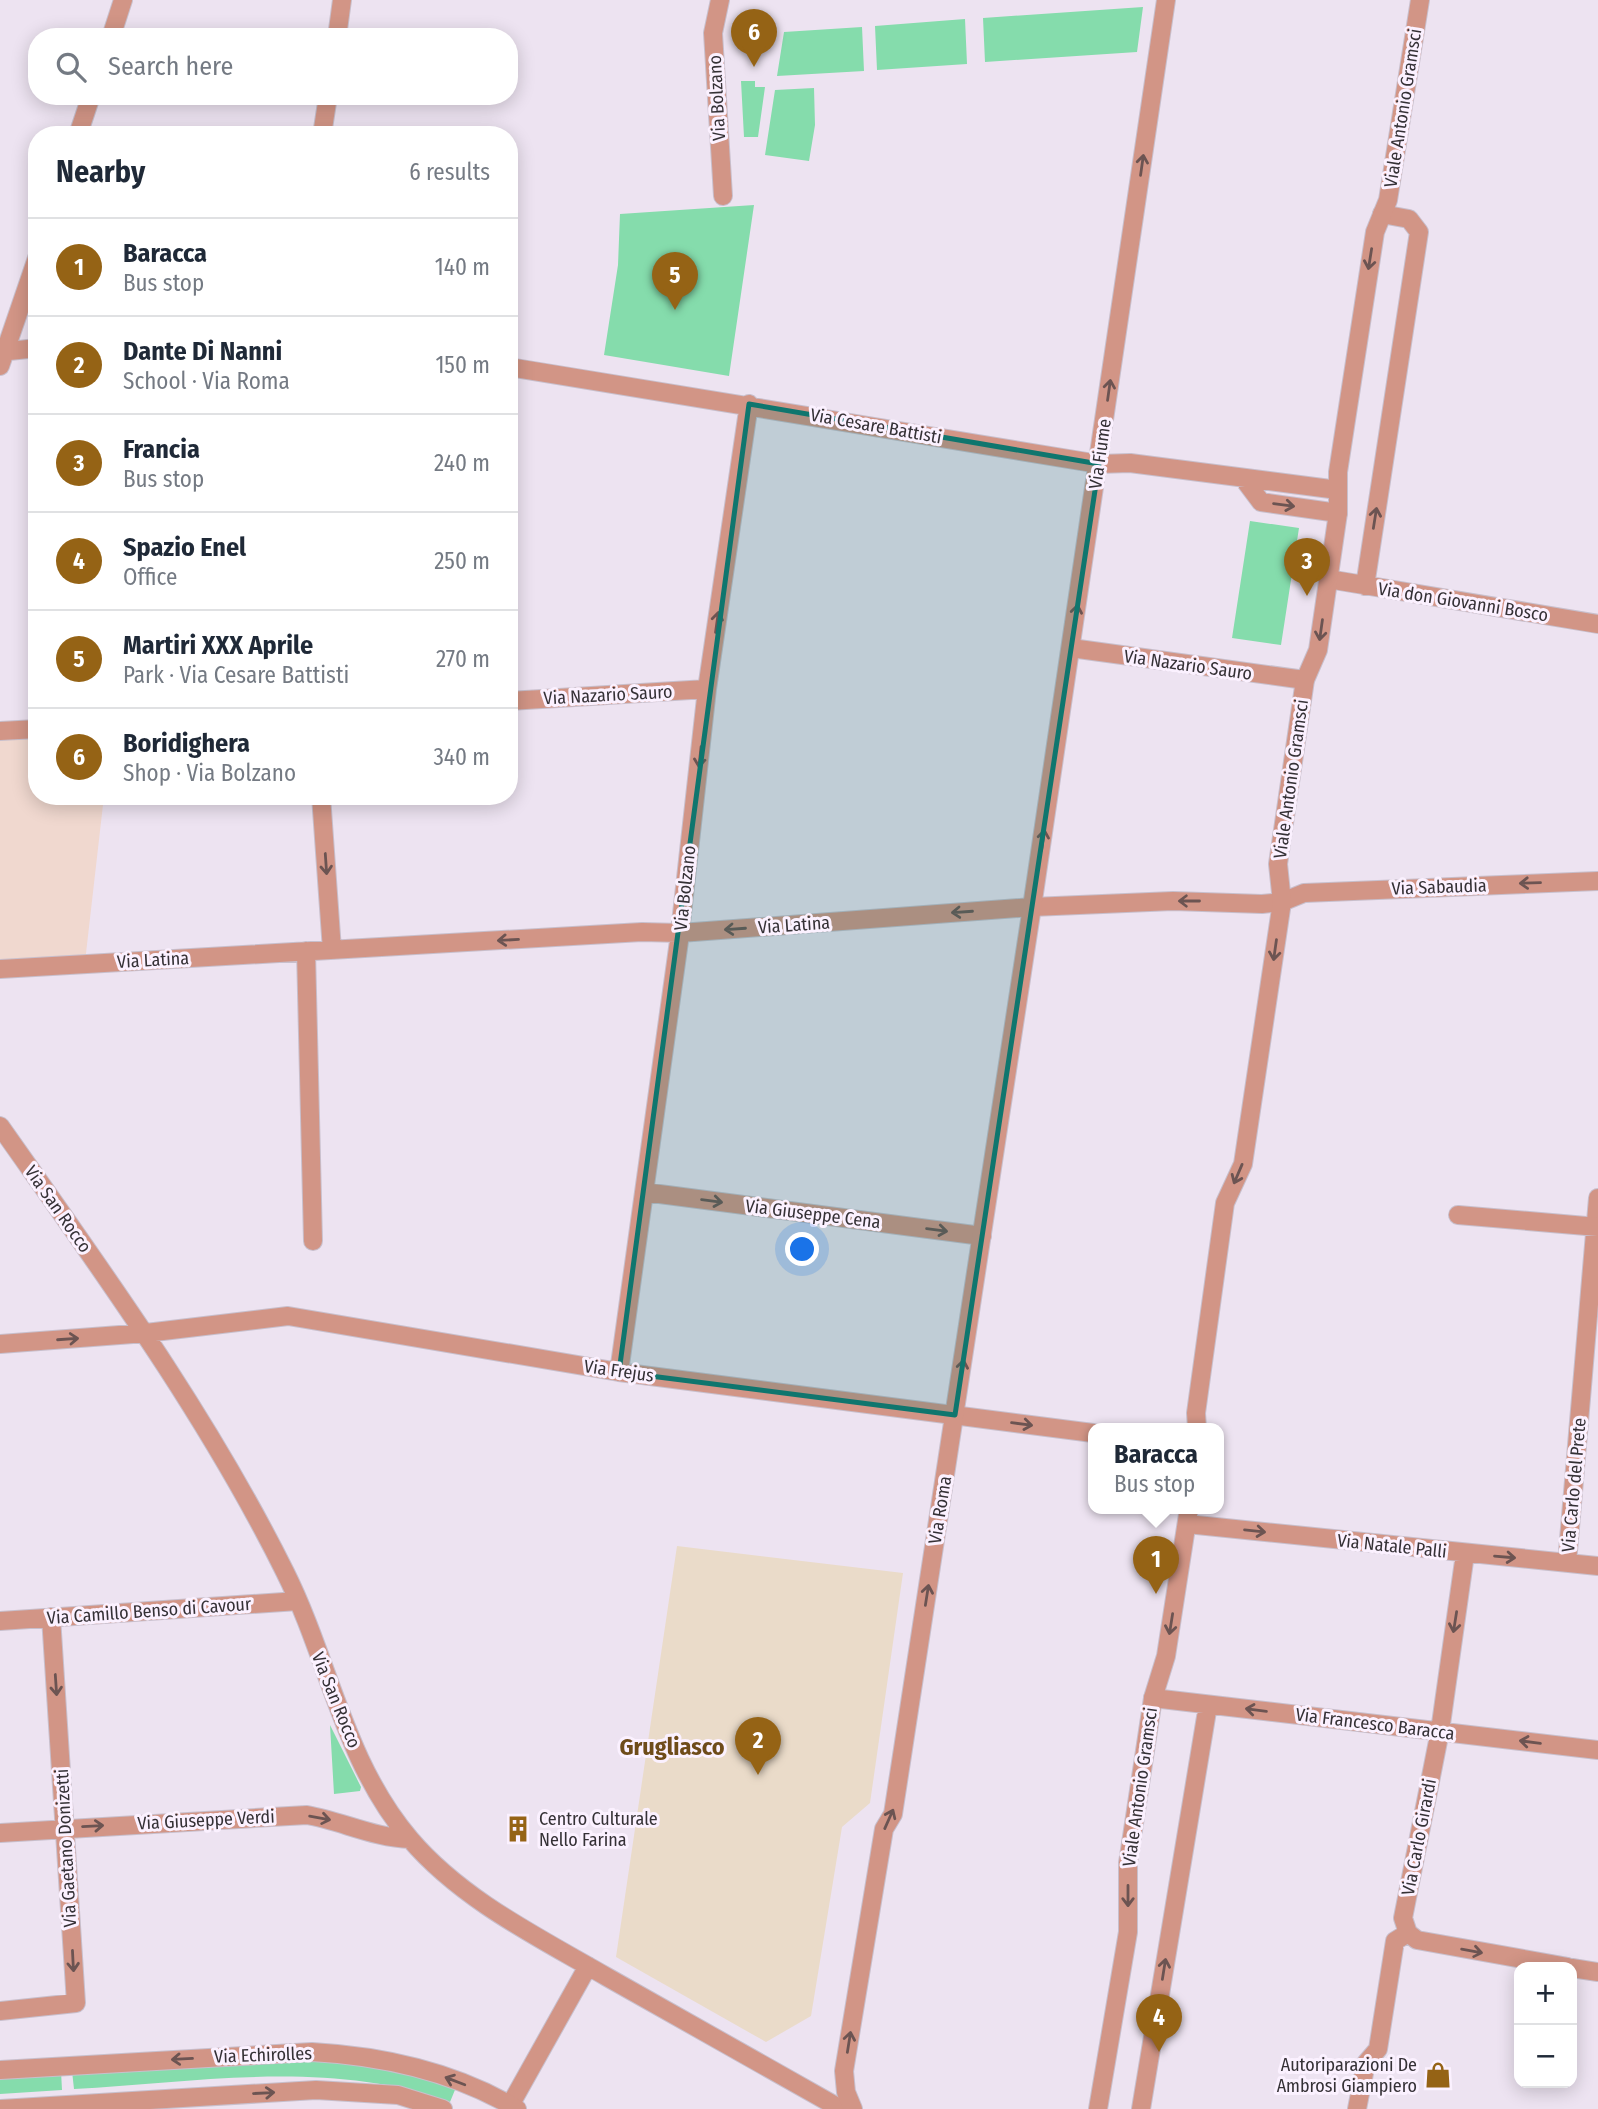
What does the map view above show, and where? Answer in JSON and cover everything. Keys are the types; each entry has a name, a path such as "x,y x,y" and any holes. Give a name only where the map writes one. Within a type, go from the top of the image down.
{"street":[{"path":"114,28 123,0"},
{"path":"338,28 342,0"},
{"name":"Via Bolzano","path":"720,0 713,33 723,196"},
{"name":"Via Fiume","path":"1032,907 1166,0"},
{"name":"Viale Antonio Gramsci","path":"1196,1423 1195,1413 1226,1203 1243,1164 1282,902 1278,864 1305,680 1318,650 1338,513 1338,472 1374,232 1388,200 1420,0"},
{"path":"81,126 88,105"},
{"path":"323,126 327,105"},
{"path":"1365,586 1419,232 1409,219 1382,214"},
{"path":"2,356 28,283"},
{"path":"2,356 28,350"},
{"name":"Via Cesare Battisti","path":"518,368 749,404 1099,464 1130,463 1338,490"},
{"name":"Via Bolzano","path":"619,1372 680,933 707,689 749,404"},
{"path":"1242,478 1261,502 1338,513"},
{"name":"Via don Giovanni Bosco","path":"1328,579 1598,624"},
{"name":"Via Nazario Sauro","path":"1071,648 1305,680"},
{"name":"Via Nazario Sauro","path":"518,700 707,689"},
{"path":"0,732 28,730"},
{"path":"322,805 332,950"},
{"name":"Via Sabaudia","path":"1282,902 1304,893 1598,880"},
{"name":"Via Latina","path":"0,969 642,932 680,933 1032,907 1173,901 1282,902"},
{"name":"Via Roma","path":"853,2109 846,2092 844,2071 884,1829 893,1814 1032,907"},
{"path":"306,951 313,1241"},
{"name":"Via San Rocco","path":"0,1126 146,1333 233,1473 298,1601 351,1741 393,1816 410,1839 440,1870 479,1899 588,1966 841,2109"},
{"name":"Via Giuseppe Cena","path":"644,1192 982,1236"},
{"name":"Via Carlo del Prete","path":"1567,1563 1598,1198"},
{"path":"1458,1215 1597,1227"},
{"name":"Via Frejus","path":"0,1344 146,1333 288,1316 619,1372 1088,1432"},
{"name":"Viale Antonio Gramsci","path":"1098,2109 1128,1932 1128,1863 1153,1699 1166,1656 1188,1516"},
{"name":"Via Natale Palli","path":"1188,1516 1465,1554 1598,1566"},
{"name":"Via Carlo Girardi","path":"1408,1933 1403,1918 1440,1731 1465,1554"},
{"name":"Via Camillo Benso di Cavour","path":"0,1621 298,1601"},
{"name":"Via Gaetano Donizetti","path":"0,2011 75,2004 51,1617"},
{"name":"Via Francesco Baracca","path":"1153,1699 1598,1750"},
{"path":"1142,2109 1208,1705"},
{"name":"Via Giuseppe Verdi","path":"0,1833 307,1815 340,1821 390,1839 410,1839"},
{"path":"1357,2109 1366,2063 1378,2049 1395,1941 1408,1933 1417,1940 1537,1962"},
{"path":"512,2108 588,1966"},
{"path":"1577,1969 1598,1972"},
{"name":"Via Echirolles","path":"0,2070 312,2052 351,2054 430,2071 512,2108"},
{"name":"Via Echirolles","path":"0,2109 316,2090 398,2095 443,2109"}],"highlighted area":[{"path":"749,404 1099,464 955,1415 619,1372"}],"shaded area":[{"path":"28,733 28,805 103,805 85,962 0,967 0,735"},
{"path":"677,1546 903,1573 870,1803 842,1827 811,2016 766,2042 616,1957"}],"green space":[{"path":"1143,7 1137,52 985,62 983,18"},
{"path":"965,19 967,64 877,70 875,26"},
{"path":"862,27 864,71 777,76 784,32"},
{"path":"741,81 755,81 755,87 765,87 758,137 744,137"},
{"path":"814,88 815,125 809,161 765,155 775,90"},
{"path":"754,205 729,376 604,355 618,265 620,214"},
{"path":"1250,521 1299,528 1281,645 1232,638"},
{"path":"330,1725 361,1787 360,1791 334,1794"},
{"path":"349,2059 457,2085 450,2102 404,2089 311,2077 216,2079 74,2089 72,2071"},
{"path":"61,2071 62,2090 0,2094 0,2075"}],"place":[{"name":"Boridighera","path":"754,67"},
{"name":"Martiri XXX Aprile","path":"675,310"},
{"name":"Francia","path":"1307,596"},
{"name":"Baracca","path":"1156,1594"},
{"name":"Dante Di Nanni","path":"758,1775"},
{"name":"Centro Culturale Nello Farina","path":"518,1829"},
{"name":"Spazio Enel","path":"1159,2052"},
{"name":"Autoriparazioni De Ambrosi Giampiero","path":"1438,2075"}],"district":[{"name":"Grugliasco","path":"672,1747"}]}
